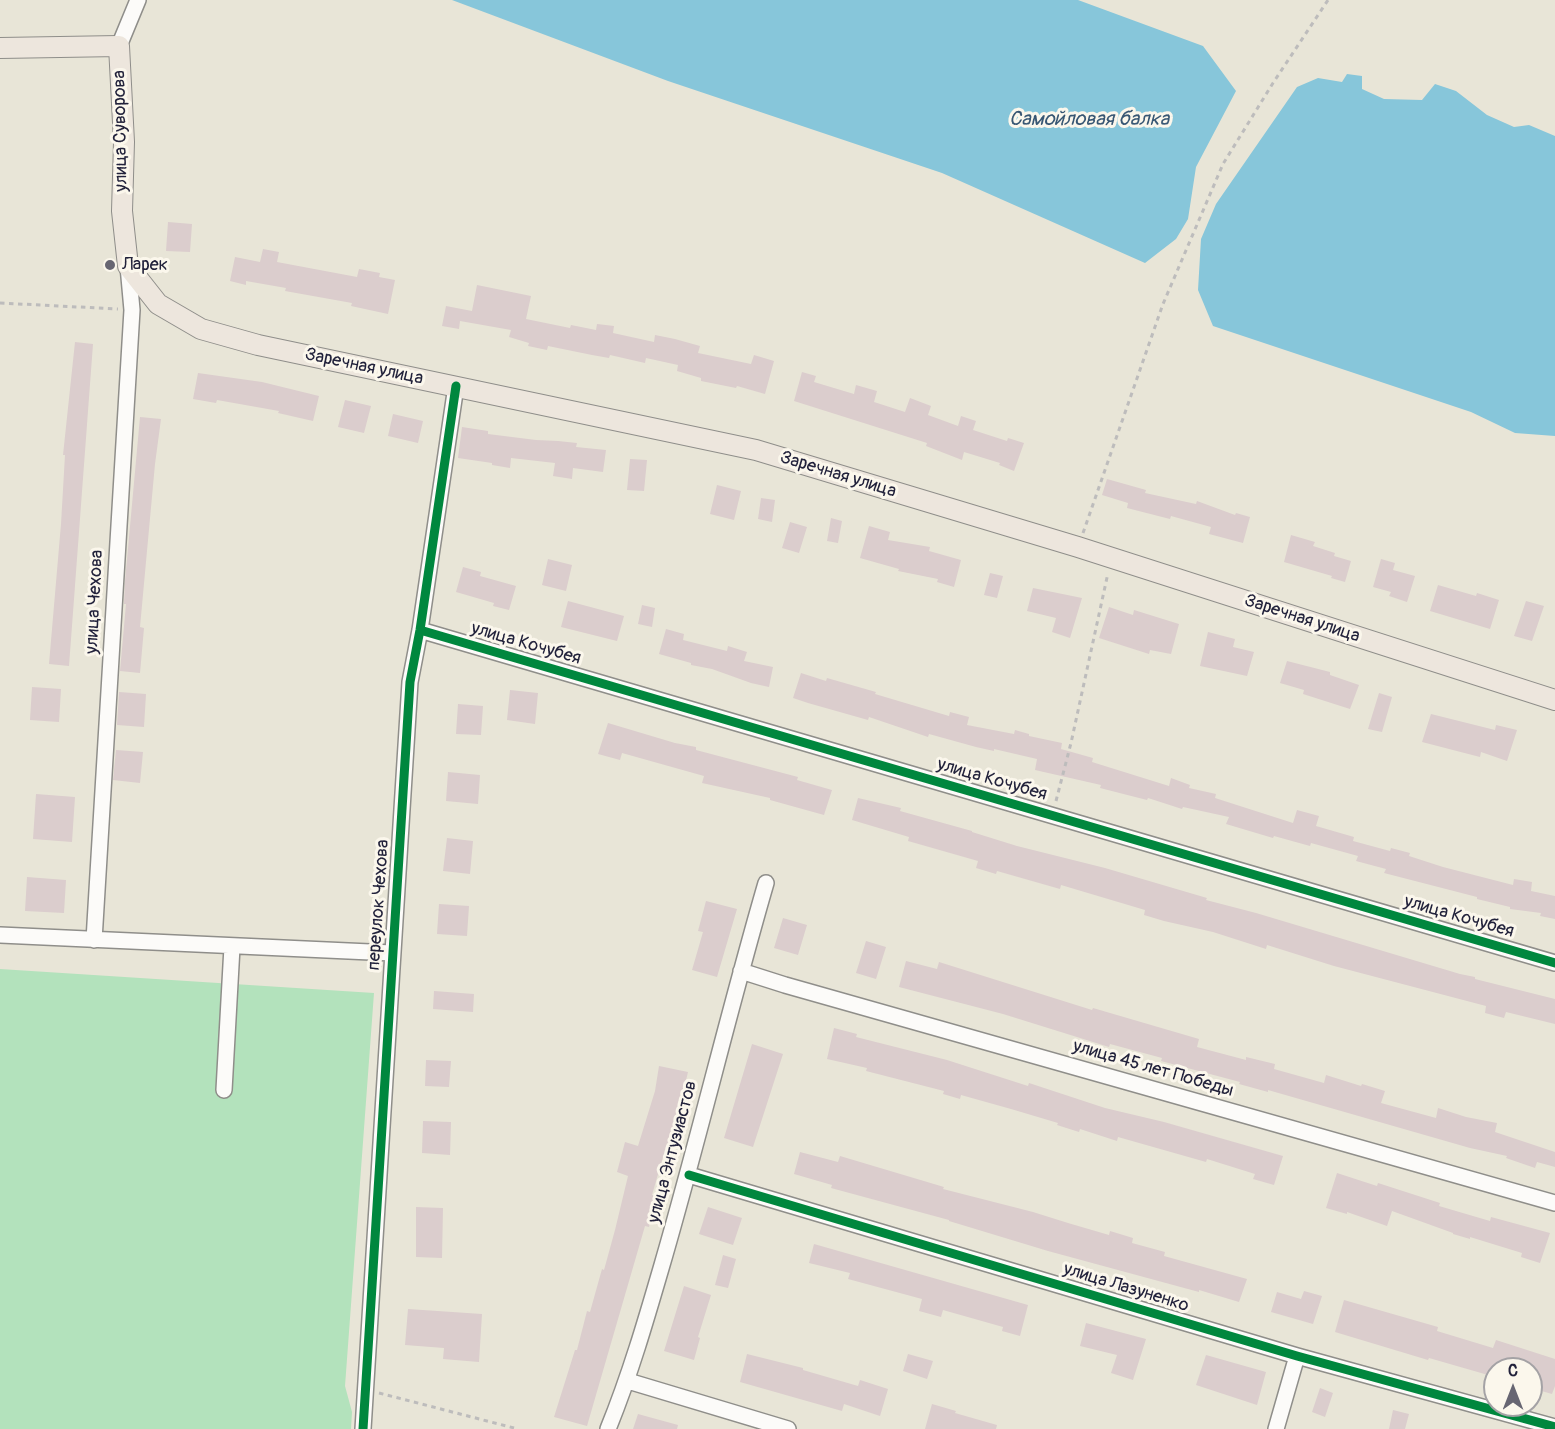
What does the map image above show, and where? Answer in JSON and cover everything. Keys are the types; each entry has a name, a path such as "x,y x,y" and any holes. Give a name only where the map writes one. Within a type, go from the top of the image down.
{"main road":[{"path":"0,48 119,46"},
{"name":"улица Суворова","path":"119,46 124,142 122,211 128,266"},
{"name":"Заречная улица","path":"128,266 158,304 201,329 258,345 756,450 1078,546 1555,700"}],"street":[{"name":"улица Суворова","path":"119,46 138,0"},
{"name":"улица Чехова","path":"94,940 132,310 128,266"},
{"name":"переулок Чехова","path":"363,1429 410,682 420,630 456,386"},
{"name":"улица Кочубея","path":"420,630 1555,963"},
{"name":"улица Энтузиастов","path":"608,1429 628,1381 688,1175 766,883"},
{"path":"0,935 392,953"},
{"path":"224,1090 232,947"},
{"name":"улица 45 лет Победы","path":"741,971 1555,1203"},
{"name":"улица Лазуненко","path":"688,1175 1297,1356 1555,1427"},
{"path":"1276,1429 1297,1356"},
{"path":"628,1381 788,1429"}],"path":[{"path":"1078,546 1164,304 1223,164 1328,0"},
{"path":"0,303 132,310"},
{"path":"1053,814 1071,743 1111,558"},
{"path":"365,1390 518,1429"}],"green space":[{"path":"0,969 374,993 345,1386 352,1412 351,1429 0,1429"}],"water":[{"name":"Самойловая балка","path":"452,0 1078,0 1203,46 1236,91 1196,167 1188,219 1176,239 1145,263 942,173 668,81"},
{"path":"1347,74 1362,76 1362,89 1384,99 1422,100 1435,84 1456,91 1487,115 1514,127 1529,125 1555,136 1555,436 1515,433 1471,412 1213,326 1198,290 1201,239 1216,204 1297,87 1318,78 1342,82"}],"building":[{"path":"168,222 192,224 190,252 166,251"},
{"path":"263,249 279,252 277,262 357,277 359,269 380,273 379,277 395,280 388,314 351,306 352,303 285,291 286,288 246,281 246,285 230,281 235,257 260,262"},
{"path":"477,285 531,296 526,319 570,328 571,325 596,330 597,324 614,326 613,333 654,342 655,335 700,346 698,353 751,364 754,355 774,361 765,394 737,386 736,388 701,381 701,378 677,371 678,365 646,358 645,363 610,355 609,358 548,346 547,350 528,346 529,343 509,337 511,330 460,321 459,329 442,326 446,306 472,311"},
{"path":"75,342 93,344 69,666 49,664 61,524 65,455 63,455"},
{"path":"802,372 816,376 814,382 854,394 856,385 877,391 874,402 905,412 910,398 931,406 928,415 958,426 961,416 976,421 973,430 1007,441 1008,438 1024,443 1014,471 999,465 1000,463 964,452 962,460 926,446 927,443 794,401"},
{"path":"198,373 262,382 319,396 313,421 278,413 279,411 217,400 216,403 193,399"},
{"path":"345,400 371,406 364,433 338,427"},
{"path":"393,414 423,421 418,443 388,436"},
{"path":"140,417 161,419 140,627 144,628 140,673 120,671 126,604 124,604 125,581"},
{"path":"462,427 488,431 488,434 577,443 576,447 606,450 603,472 573,468 572,479 553,476 555,463 511,458 510,468 458,458"},
{"path":"630,459 647,460 644,491 627,490"},
{"path":"1107,479 1146,490 1145,493 1196,504 1197,501 1235,515 1236,513 1250,517 1243,543 1209,534 1211,527 1171,516 1170,519 1127,508 1128,503 1102,495"},
{"path":"717,485 741,491 734,520 710,514"},
{"path":"761,498 775,500 772,522 758,519"},
{"path":"831,518 842,521 838,543 827,541"},
{"path":"790,522 807,527 799,553 782,548"},
{"path":"869,526 890,532 888,540 930,547 929,551 961,560 954,587 937,582 938,579 898,571 899,569 860,558"},
{"path":"1291,535 1315,542 1313,546 1351,561 1345,582 1284,562"},
{"path":"548,559 572,565 566,591 542,585"},
{"path":"1381,559 1395,563 1393,570 1415,576 1407,602 1389,596 1391,592 1373,587"},
{"path":"463,567 481,572 480,576 516,586 509,610 493,606 494,603 456,592"},
{"path":"990,573 1003,576 997,598 984,595"},
{"path":"1438,585 1499,600 1490,629 1430,611"},
{"path":"1033,588 1082,598 1070,638 1052,632 1056,618 1027,611"},
{"path":"568,601 624,616 617,641 561,627"},
{"path":"1526,601 1544,606 1532,641 1514,636"},
{"path":"642,605 655,608 652,627 638,624"},
{"path":"1109,607 1133,615 1134,610 1179,624 1171,654 1150,650 1149,654 1099,638"},
{"path":"666,629 684,634 683,640 727,651 728,646 747,652 744,661 773,667 769,687 659,654"},
{"path":"1208,632 1235,639 1233,647 1254,652 1247,676 1200,666"},
{"path":"1287,661 1330,672 1330,675 1359,685 1350,709 1303,694 1304,690 1280,683"},
{"path":"801,673 876,692 875,694 949,716 950,712 969,717 967,725 1014,734 1015,730 1029,734 1029,736 1062,743 1061,749 1093,758 1092,762 1169,786 1171,778 1190,785 1189,788 1216,794 1215,798 1293,823 1297,810 1319,816 1316,826 1354,837 1353,841 1390,851 1391,848 1410,853 1409,856 1443,867 1513,885 1514,879 1532,882 1531,891 1555,896 1555,919 1540,916 1541,913 1510,909 1510,907 1477,899 1477,897 1384,873 1386,869 1356,861 1358,856 1311,843 1310,846 1274,836 1273,838 1226,824 1229,817 1183,807 1182,809 1148,798 1147,800 1100,788 1101,785 1035,770 1037,759 976,747 929,734 928,737 869,717 868,720 808,703 793,698"},
{"path":"32,687 61,689 59,722 30,720"},
{"path":"510,690 538,693 535,724 507,720"},
{"path":"119,692 146,694 144,727 117,725"},
{"path":"1379,693 1392,697 1382,732 1368,729"},
{"path":"458,704 483,706 481,735 456,734"},
{"path":"1431,714 1495,730 1496,725 1517,730 1507,761 1481,752 1480,757 1422,742"},
{"path":"608,723 696,747 696,750 798,777 797,780 832,790 824,815 770,800 770,798 702,783 704,776 622,753 620,760 598,754"},
{"path":"116,750 143,752 140,783 113,780"},
{"path":"448,772 480,775 478,804 446,801"},
{"path":"36,794 75,797 72,842 33,839"},
{"path":"858,798 901,808 900,811 1017,846 1105,868 1207,898 1206,900 1475,977 1475,979 1555,999 1555,1024 1506,1012 1504,1018 1485,1013 1486,1006 1334,966 1267,945 1266,949 1213,932 1164,921 1144,915 1145,910 1061,885 1060,889 997,871 996,874 976,868 978,861 908,841 909,837 852,820"},
{"path":"447,838 473,841 470,874 443,871"},
{"path":"27,877 66,880 64,913 25,911"},
{"path":"706,901 737,909 717,977 692,970 703,932 698,931"},
{"path":"439,904 469,906 467,936 437,934"},
{"path":"783,918 807,925 798,955 774,948"},
{"path":"866,941 886,947 876,979 856,973"},
{"path":"906,961 937,969 939,962 1092,1010 1093,1008 1199,1039 1197,1047 1246,1060 1246,1057 1275,1064 1274,1069 1324,1083 1326,1075 1361,1086 1362,1084 1385,1091 1381,1103 1436,1118 1438,1108 1466,1117 1497,1123 1495,1132 1555,1152 1555,1167 1537,1162 1535,1168 1506,1158 1507,1156 1470,1148 1268,1090 1268,1092 1239,1084 1240,1082 1161,1061 1162,1058 1110,1044 1109,1047 1003,1014 899,987"},
{"path":"434,991 474,994 473,1012 433,1009"},
{"path":"834,1028 857,1034 856,1037 947,1060 1028,1086 1029,1083 1105,1108 1164,1122 1283,1156 1274,1185 1253,1179 1255,1174 1207,1159 1206,1162 1118,1137 1117,1141 1080,1129 1079,1132 1011,1109 961,1095 960,1099 943,1094 944,1091 866,1071 867,1068 827,1059"},
{"path":"752,1044 783,1054 753,1147 724,1138"},
{"path":"426,1060 451,1061 449,1087 425,1086"},
{"path":"659,1066 688,1072 678,1114 652,1195 656,1196 649,1227 645,1226 587,1426 554,1417 575,1350 577,1350 587,1311 590,1312 602,1269 604,1270 615,1230 628,1176 617,1172 625,1142 638,1146 655,1091"},
{"path":"423,1121 451,1122 450,1155 422,1153"},
{"path":"800,1152 838,1162 840,1156 944,1187 943,1189 1033,1212 1109,1235 1110,1231 1133,1238 1132,1243 1165,1252 1164,1256 1247,1279 1239,1302 1048,1251 949,1220 831,1188 832,1185 794,1174"},
{"path":"1337,1173 1377,1186 1378,1183 1440,1203 1439,1206 1490,1221 1491,1217 1550,1233 1540,1263 1521,1257 1522,1253 1453,1234 1392,1211 1387,1226 1347,1212 1347,1214 1326,1208"},
{"path":"416,1207 443,1208 442,1258 416,1257"},
{"path":"708,1207 742,1218 733,1245 699,1234"},
{"path":"814,1244 1028,1305 1020,1336 1002,1331 1003,1327 943,1310 941,1317 919,1311 922,1299 848,1279 850,1273 809,1263"},
{"path":"723,1255 736,1259 728,1288 715,1285"},
{"path":"684,1286 711,1295 698,1337 700,1338 694,1360 664,1351"},
{"path":"1304,1291 1322,1296 1313,1324 1271,1312 1277,1292 1301,1299"},
{"path":"1344,1300 1438,1327 1437,1331 1493,1348 1496,1340 1555,1359 1555,1386 1552,1394 1543,1391 1543,1357 1483,1357 1483,1374 1429,1358 1428,1360 1335,1332"},
{"path":"408,1309 482,1314 479,1362 443,1359 444,1348 405,1345"},
{"path":"1086,1323 1146,1339 1133,1380 1111,1373 1117,1355 1080,1346"},
{"path":"747,1354 803,1368 803,1370 858,1386 860,1380 888,1389 880,1416 844,1404 842,1411 740,1382"},
{"path":"908,1354 933,1361 927,1379 903,1371"},
{"path":"1206,1355 1266,1372 1257,1405 1196,1385"},
{"path":"1320,1388 1333,1393 1325,1417 1312,1412"},
{"path":"932,1404 997,1425 996,1429 925,1429"},
{"path":"1393,1410 1409,1414 1405,1429 1389,1429"},
{"path":"638,1414 678,1425 677,1429 633,1429"}],"cycle path":[{"path":"363,1429 410,682 420,630 456,386"},
{"path":"420,630 1555,963"},
{"path":"689,1175 1297,1356 1555,1427"}],"place":[{"name":"Ларек","path":"110,265"}]}
